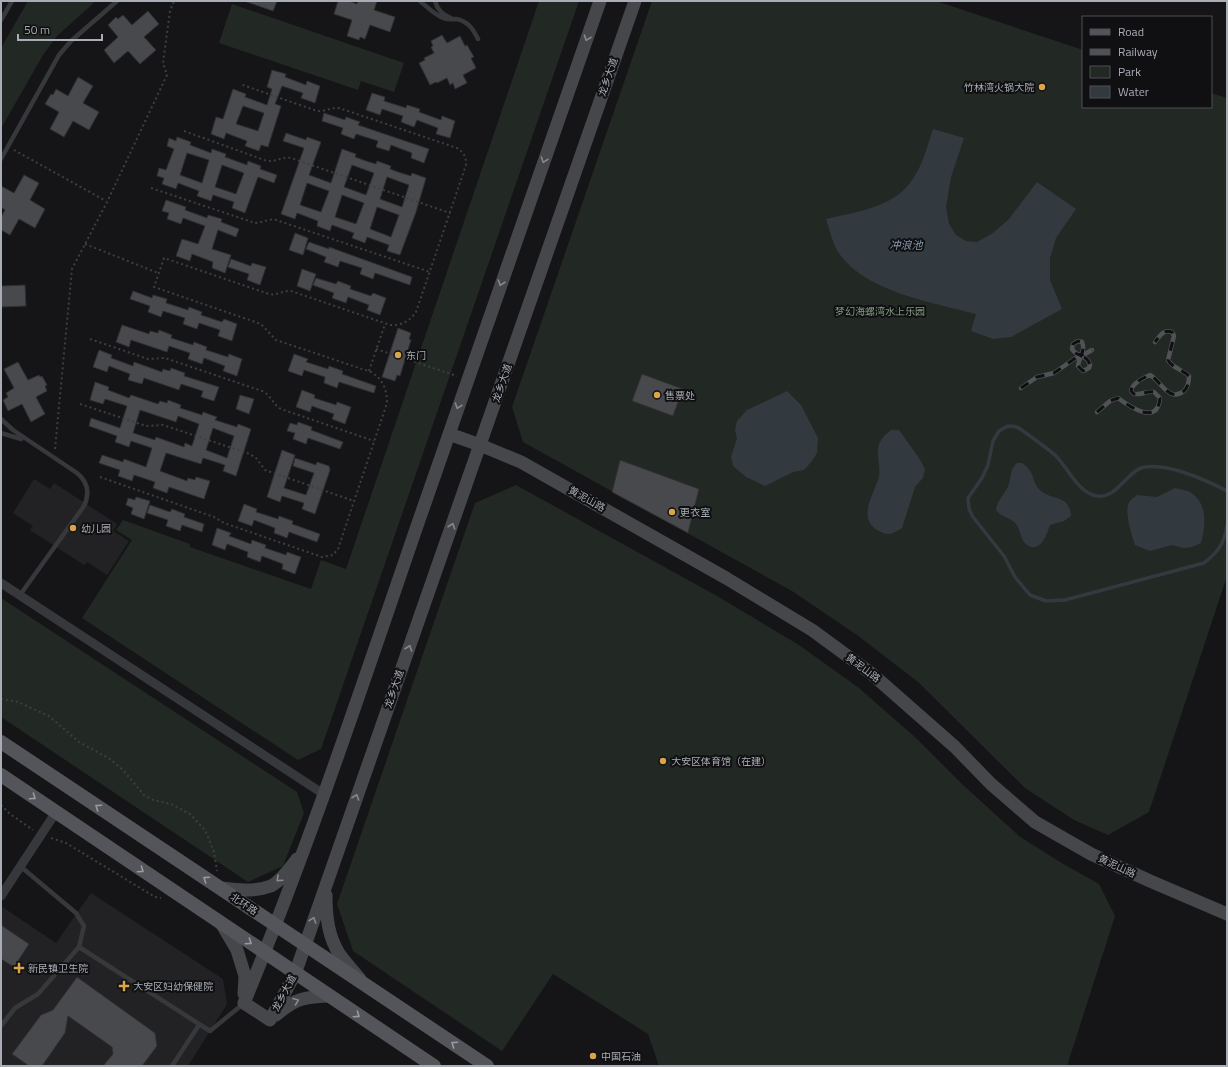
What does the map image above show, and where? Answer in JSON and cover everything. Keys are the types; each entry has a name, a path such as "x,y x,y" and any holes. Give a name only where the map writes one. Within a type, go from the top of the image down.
{"main road":[{"path":"244,1003 265,953 325,795 600,1"},
{"name":"龙乡大道","path":"244,1003 270,1020 295,974 635,1"},
{"name":"黄泥山路","path":"449,434 521,462 726,578 812,630 872,674 900,698 955,747 991,784 1035,822 1091,854 1227,914"},
{"name":"北环路","path":"1,742 487,1066"},
{"path":"1,776 434,1066"},
{"path":"220,888 248,891 272,885 289,870 304,850"},
{"path":"325,885 326,915 330,934 339,954 364,984"},
{"path":"221,924 237,950 245,976 244,1003"},
{"path":"270,1020 289,1003 307,996 328,996"}],"street":[{"path":"1,583 325,795"},
{"path":"1,896 56,812"}],"lane":[{"path":"1,20 12,1"},
{"path":"1,159 59,55 71,41 117,1"},
{"path":"420,1 441,17 454,19"},
{"path":"435,1 437,7 442,13 470,26 478,39"},
{"path":"1,419 32,444 80,476 86,484 88,490 87,500 84,506 20,595"},
{"path":"1,433 17,437 32,444"},
{"path":"1,1026 15,1008 38,994 79,947 84,926 81,918 76,913 20,866"},
{"path":"79,947 210,1031 244,1003"},
{"path":"172,1066 199,1025"}],"path":[{"path":"54,458 72,269 107,202 167,75 163,62 170,11 174,1"},
{"path":"100,477 214,517 224,523 322,557 333,555 336,552 387,403 385,388 379,378 369,371 276,340 261,324 154,287 164,258 268,294 274,295 285,291 291,291 390,326 400,324 413,316 416,312 466,165 465,155 457,148 339,108 335,107 326,111 317,111 240,84"},
{"path":"184,131 267,161 291,158 450,213"},
{"path":"8,146 107,202"},
{"path":"152,188 255,223 270,219 276,220 430,272"},
{"path":"85,244 159,274"},
{"path":"369,371 385,324"},
{"path":"90,339 148,359 165,358 262,391 271,397 281,409 374,441"},
{"path":"376,349 468,379"},
{"path":"80,404 146,426 163,425 250,454 256,458 265,470 354,501"},
{"path":"1,699 18,702 49,716 79,742 110,759 123,770 144,794 154,800 172,804 190,814 205,830 214,852 220,888"},
{"path":"1,804 10,814 41,835 66,843 155,897 162,899"}],"shaded area":[{"name":"幼儿园","path":"34,479 50,489 54,483 117,524 113,531 129,541 107,575 87,562 84,565 30,530 33,526 13,513"},
{"name":"大安区妇幼保健院","path":"91,893 223,979 227,1004 188,1066 1,1066 1,906 56,943"}],"green space":[{"path":"28,1 96,1 57,36 43,55 3,125 1,124 1,48"},
{"path":"539,1 579,1 321,749 298,760 82,618 132,540 116,530 123,520 190,544 190,547 311,589 321,560 346,569"},
{"name":"梦幻海螺湾水上乐园","path":"652,1 936,1 1082,50 1082,108 1212,108 1212,93 1227,98 1227,576 1149,812 1108,835 1074,820 1025,788 918,682 857,635 792,591 523,442 512,407"},
{"path":"232,4 404,63 394,92 361,81 358,90 219,43"},
{"name":"大安区体育馆（在建）","path":"516,485 717,596 799,645 859,688 916,738 962,784 1019,836 1060,862 1099,884 1115,916 1067,1066 659,1066 648,1034 553,974 502,1051 353,951 337,904 475,503"},
{"path":"1,598 297,792 304,813 283,866 248,882 1,717"}],"water":[{"name":"冲浪池","path":"933,129 964,138 951,177 946,207 949,224 956,235 966,241 977,242 993,233 1009,219 1037,182 1076,209 1056,238 1050,258 1050,280 1062,309 1011,337 993,339 971,331 976,314 903,294 868,279 853,268 841,256 834,243 826,219 883,204 902,191 910,183 918,171"},
{"path":"787,391 801,405 818,438 817,453 804,470 793,472 765,486 746,477 733,466 731,457 737,438 735,430 737,421 747,410"},
{"path":"891,430 899,430 925,469 923,478 915,487 902,528 888,534 877,530 871,525 868,519 868,512 879,475 879,445 883,438"},
{"path":"1017,463 1022,463 1030,470 1041,491 1064,501 1070,509 1071,516 1064,521 1050,525 1044,540 1039,546 1035,547 1031,547 1025,543 1016,524 1012,520 1001,515 996,510 998,503 1009,484 1012,470"},
{"path":"1175,488 1188,491 1195,495 1202,507 1204,514 1204,529 1201,543 1192,547 1184,548 1172,545 1150,551 1135,545 1130,529 1127,510 1131,500 1137,495 1157,497"}],"building":[{"path":"247,1 277,1 273,11"},
{"path":"338,1 349,1 357,4 358,1 377,1 374,10 395,17 390,32 370,25 365,39 360,37 359,40 347,36 352,20 334,14"},
{"path":"148,11 159,24 144,37 156,50 140,64 128,51 114,63 104,50 118,37 108,25 116,17 118,19 123,15 132,25"},
{"path":"442,35 447,43 460,36 465,46 467,45 474,57 471,58 476,68 463,75 467,83 455,89 453,83 450,85 447,78 430,85 419,63 425,60 424,58 434,53 431,47 433,46 431,41"},
{"path":"272,70 286,74 285,77 306,85 307,81 320,86 315,103 301,98 303,93 282,86 275,104 281,106 268,147 261,145 259,151 245,146 247,141 226,133 224,139 211,134 216,117 223,119 233,89 246,94 245,97 267,105 272,89 267,87","holes":["243,106 264,113 258,131 236,124"]},
{"path":"78,77 93,86 83,103 99,112 89,130 73,121 64,137 50,129 59,112 45,104 56,89 68,96"},
{"path":"372,93 385,97 384,101 406,108 407,105 420,109 419,112 441,120 442,116 455,121 450,138 436,134 438,128 417,120 414,127 401,122 403,116 382,109 380,115 366,110"},
{"path":"324,113 345,120 346,117 360,122 358,125 429,149 424,163 411,158 412,153 391,145 389,151 376,147 378,141 356,134 354,139 341,134 343,128 322,121"},
{"path":"286,133 306,140 307,137 321,142 309,175 331,183 342,149 356,154 355,157 369,162 376,164 377,161 391,166 390,169 401,173 411,176 412,173 426,178 416,212 400,255 387,251 389,245 367,237 365,243 352,238 354,233 332,225 330,231 317,226 318,221 297,213 295,219 281,214 304,148 283,141","holes":["352,165 374,173 366,195 344,187","387,177 409,185 402,207 380,199","307,183 329,191 321,212 300,205","342,195 364,203 356,224 335,217","377,207 399,215 391,237 370,229"]},
{"path":"177,137 191,142 190,145 211,153 212,149 226,154 225,157 247,165 248,161 261,166 260,169 277,175 274,183 258,177 245,213 232,208 234,202 213,195 211,201 197,196 199,191 178,183 176,189 162,184 164,178 157,176 159,168 166,170 174,149 167,146 169,138 176,141","holes":["187,153 209,160 202,183 180,175","222,165 244,173 236,194 215,187"]},
{"path":"24,175 39,183 30,200 45,209 35,228 19,219 10,235 1,230 1,217 5,210 1,207 1,186 14,193"},
{"path":"166,200 186,207 185,210 207,218 208,215 222,219 221,222 239,229 236,237 218,230 212,249 231,255 225,273 212,268 213,262 192,254 190,261 176,256 182,239 198,244 205,226 183,218 181,224 167,219 169,213 162,211"},
{"path":"295,233 308,238 303,255 289,250"},
{"path":"309,242 329,249 329,247 412,277 410,285 375,273 373,279 360,274 362,268 340,261 338,267 324,262 326,257 306,249"},
{"path":"231,259 251,266 252,263 266,267 260,285 247,280 249,274 228,267"},
{"path":"302,269 316,274 310,291 297,286"},
{"path":"316,278 336,284 338,281 351,286 350,289 371,296 373,293 386,298 380,315 367,310 369,305 348,297 346,303 332,298 334,293 313,285"},
{"path":"25,285 26,306 1,307 1,286"},
{"path":"133,291 152,298 153,295 167,299 166,303 188,310 189,307 202,312 201,315 222,322 224,319 237,324 232,341 218,336 220,330 199,323 197,329 183,324 185,318 163,311 161,317 148,312 150,306 130,299"},
{"path":"122,325 149,334 150,331 158,333 159,330 172,335 171,338 193,345 194,342 207,347 206,350 228,357 229,354 242,359 237,376 223,371 225,366 204,358 202,364 188,359 190,353 169,346 167,352 131,340 129,347 116,342"},
{"name":"东门","path":"398,328 411,333 409,339 411,340 400,376 397,375 395,381 382,377"},
{"path":"99,350 112,355 111,358 133,366 134,362 162,372 163,369 170,371 171,368 185,373 184,376 219,387 214,401 201,397 203,391 181,384 179,390 144,378 142,384 128,380 130,374 109,366 107,372 93,367"},
{"path":"294,354 308,359 306,362 328,369 329,366 343,371 342,374 376,386 374,393 339,382 337,388 324,383 325,377 304,370 302,376 288,371"},
{"path":"18,362 28,380 39,375 40,377 42,376 47,385 45,386 47,391 36,397 45,414 31,422 22,404 8,411 3,400 8,397 6,393 14,388 4,369"},
{"name":"售票处","path":"642,374 683,389 673,416 632,401"},
{"path":"95,382 109,387 108,390 129,398 131,395 158,404 160,401 167,403 168,400 181,405 180,408 202,415 203,412 217,417 215,420 237,427 238,424 251,429 236,476 223,471 225,465 203,458 201,464 166,453 160,471 187,481 188,478 195,480 196,477 210,481 204,499 169,487 167,493 153,488 155,482 134,475 132,481 118,476 120,470 99,463 102,455 123,462 124,459 146,467 152,448 131,441 129,447 115,442 117,436 89,426 91,418 120,428 127,406 105,399 103,404 90,400","holes":["140,410 176,422 178,416 199,424 192,446 185,443 184,447 156,437 155,440 133,433","213,428 234,436 227,458 206,450"]},
{"path":"302,390 315,395 314,398 336,405 337,402 351,407 345,424 332,419 334,414 312,406 310,412 296,407"},
{"path":"240,395 254,399 249,414 236,409"},
{"path":"298,422 312,427 311,430 343,442 340,449 308,438 306,444 293,439 295,433 287,431 290,423 297,425"},
{"path":"282,450 295,455 284,488 306,495 314,473 293,466 295,458 316,465 317,462 329,466 330,470 315,514 302,509 304,503 282,496 280,502 267,497"},
{"name":"更衣室","path":"620,460 699,489 688,533 612,492"},
{"path":"136,497 150,501 144,519 131,514 133,508 126,505 128,498 135,500"},
{"path":"244,504 257,509 256,512 278,519 279,516 293,521 292,524 320,534 317,542 289,532 287,538 274,533 275,528 254,520 252,526 238,521"},
{"path":"150,505 170,512 172,509 185,514 184,517 204,524 202,532 182,525 180,531 166,526 168,520 147,513"},
{"path":"217,528 231,533 229,536 251,544 252,540 266,545 265,548 286,555 287,552 301,557 295,574 282,569 283,564 262,556 260,562 247,557 248,552 227,544 225,550 212,545"},
{"path":"1,925 29,944 14,967 1,959"},
{"path":"77,977 155,1033 157,1046 142,1066 103,1066 113,1054 112,1047 68,1016 65,1033 42,1066 29,1066 12,1054 41,1015 53,1010"}],"waterway":[{"path":"1227,491 1197,477 1173,469 1150,467 1141,468 1135,471 1107,495 1093,495 1077,483 1053,453 1017,427 1008,426 999,431 993,441 988,465 982,478 968,498 969,509 973,517 1004,556 1015,577 1030,595 1046,601 1065,600 1204,563 1220,547 1227,526"}],"railway":[{"path":"1097,412 1110,401 1118,398 1129,406 1143,412 1149,413 1154,411 1158,406 1160,398 1154,392 1134,394 1131,391 1136,383 1150,375 1170,393 1179,394 1184,391 1188,384 1189,376 1172,365 1168,360 1174,336 1172,332 1164,332 1155,342"},
{"path":"1021,388 1037,377 1054,373 1077,357 1079,357 1082,357 1084,357 1087,359 1090,365 1089,368 1083,371 1078,366 1079,363 1080,360 1081,357 1082,354 1083,351 1082,342 1078,341 1073,344 1072,349 1077,354 1081,355 1084,354 1092,350"}],"place":[{"name":"竹林湾火锅大院","path":"1042,87"},
{"name":"东门","path":"398,355"},
{"name":"售票处","path":"657,395"},
{"name":"更衣室","path":"672,512"},
{"name":"幼儿园","path":"73,528"},
{"name":"大安区体育馆（在建）","path":"663,761"},
{"name":"新民镇卫生院","path":"19,968"},
{"name":"大安区妇幼保健院","path":"124,986"},
{"name":"中国石油","path":"593,1056"}]}
